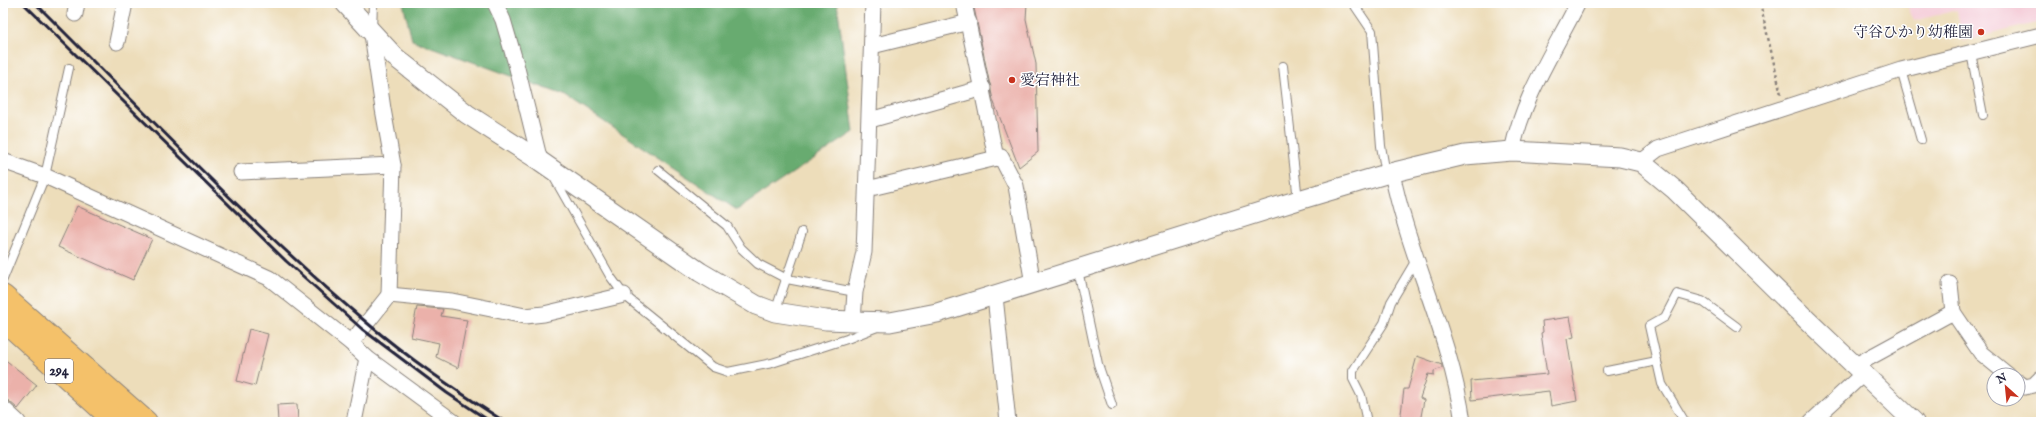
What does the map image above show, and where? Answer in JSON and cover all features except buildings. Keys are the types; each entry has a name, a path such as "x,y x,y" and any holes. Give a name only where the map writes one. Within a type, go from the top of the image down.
{"highway":[{"name":"294","path":"3,296 146,422"},
{"name":"294","path":"3,319 116,422"}],"street":[{"path":"117,42 125,3"},
{"path":"345,3 372,34 395,57 434,89 478,121 543,163 700,272 756,305 775,312 826,320 890,322 937,313 996,296 1298,200 1389,173 1465,155 1512,151 1620,157 1641,162 1675,190 1858,370 1914,422"},
{"path":"495,3 503,20 543,163"},
{"path":"853,321 856,292 864,252 870,120 873,3"},
{"path":"964,3 983,88 996,158"},
{"path":"1512,151 1517,127 1525,104 1578,3"},
{"path":"872,46 969,22"},
{"path":"351,343 389,295 393,165 372,34"},
{"path":"1641,162 1658,149 1901,70 2041,35"},
{"path":"870,120 983,88"},
{"path":"867,189 1001,157 1016,186 1033,284"},
{"path":"3,161 45,176 269,278 351,343 367,358 454,422"},
{"path":"241,172 393,165"},
{"path":"1389,173 1416,260 1454,371 1463,422"},
{"path":"1950,284 1954,312 1981,353 1998,367"},
{"path":"389,295 452,302 525,316 544,314 624,295"},
{"path":"996,296 1008,422"},
{"path":"1811,422 1858,370 1954,312"},
{"path":"354,422 367,358"},
{"path":"2026,387 2034,385 2041,378"},
{"path":"3,408 18,422"}],"lane":[{"path":"372,34 373,3"},
{"path":"1353,3 1372,30 1381,146 1389,173"},
{"path":"1971,53 1983,115"},
{"path":"1283,66 1298,200"},
{"path":"3,279 45,176 69,68"},
{"path":"1901,70 1921,140"},
{"path":"543,163 610,276 624,295 713,367 728,372 772,363 847,339 890,322"},
{"path":"658,170 727,226 741,248 758,264 787,279 856,292"},
{"path":"775,312 802,232"},
{"path":"1367,422 1361,395 1353,379 1353,371 1384,323 1391,302 1416,260"},
{"path":"1078,270 1098,364 1112,405"},
{"path":"1685,422 1662,384 1650,326 1665,317 1677,294 1702,301 1737,327"},
{"path":"1607,371 1657,361"}],"path":[{"path":"1760,3 1784,108"}],"shaded area":[{"name":"守谷ひかり幼稚園","path":"1906,3 2041,3 2041,22 1962,41 1957,10 1914,21"}],"green space":[{"path":"403,3 837,3 854,132 737,210 564,95 412,40"}],"railway":[{"path":"23,3 286,261 362,329 447,393 491,422"},
{"path":"35,3 280,246 399,349 505,422"}],"place":[{"name":"守谷ひかり幼稚園","path":"1981,32"},
{"name":"愛宕神社","path":"1012,80"}]}
